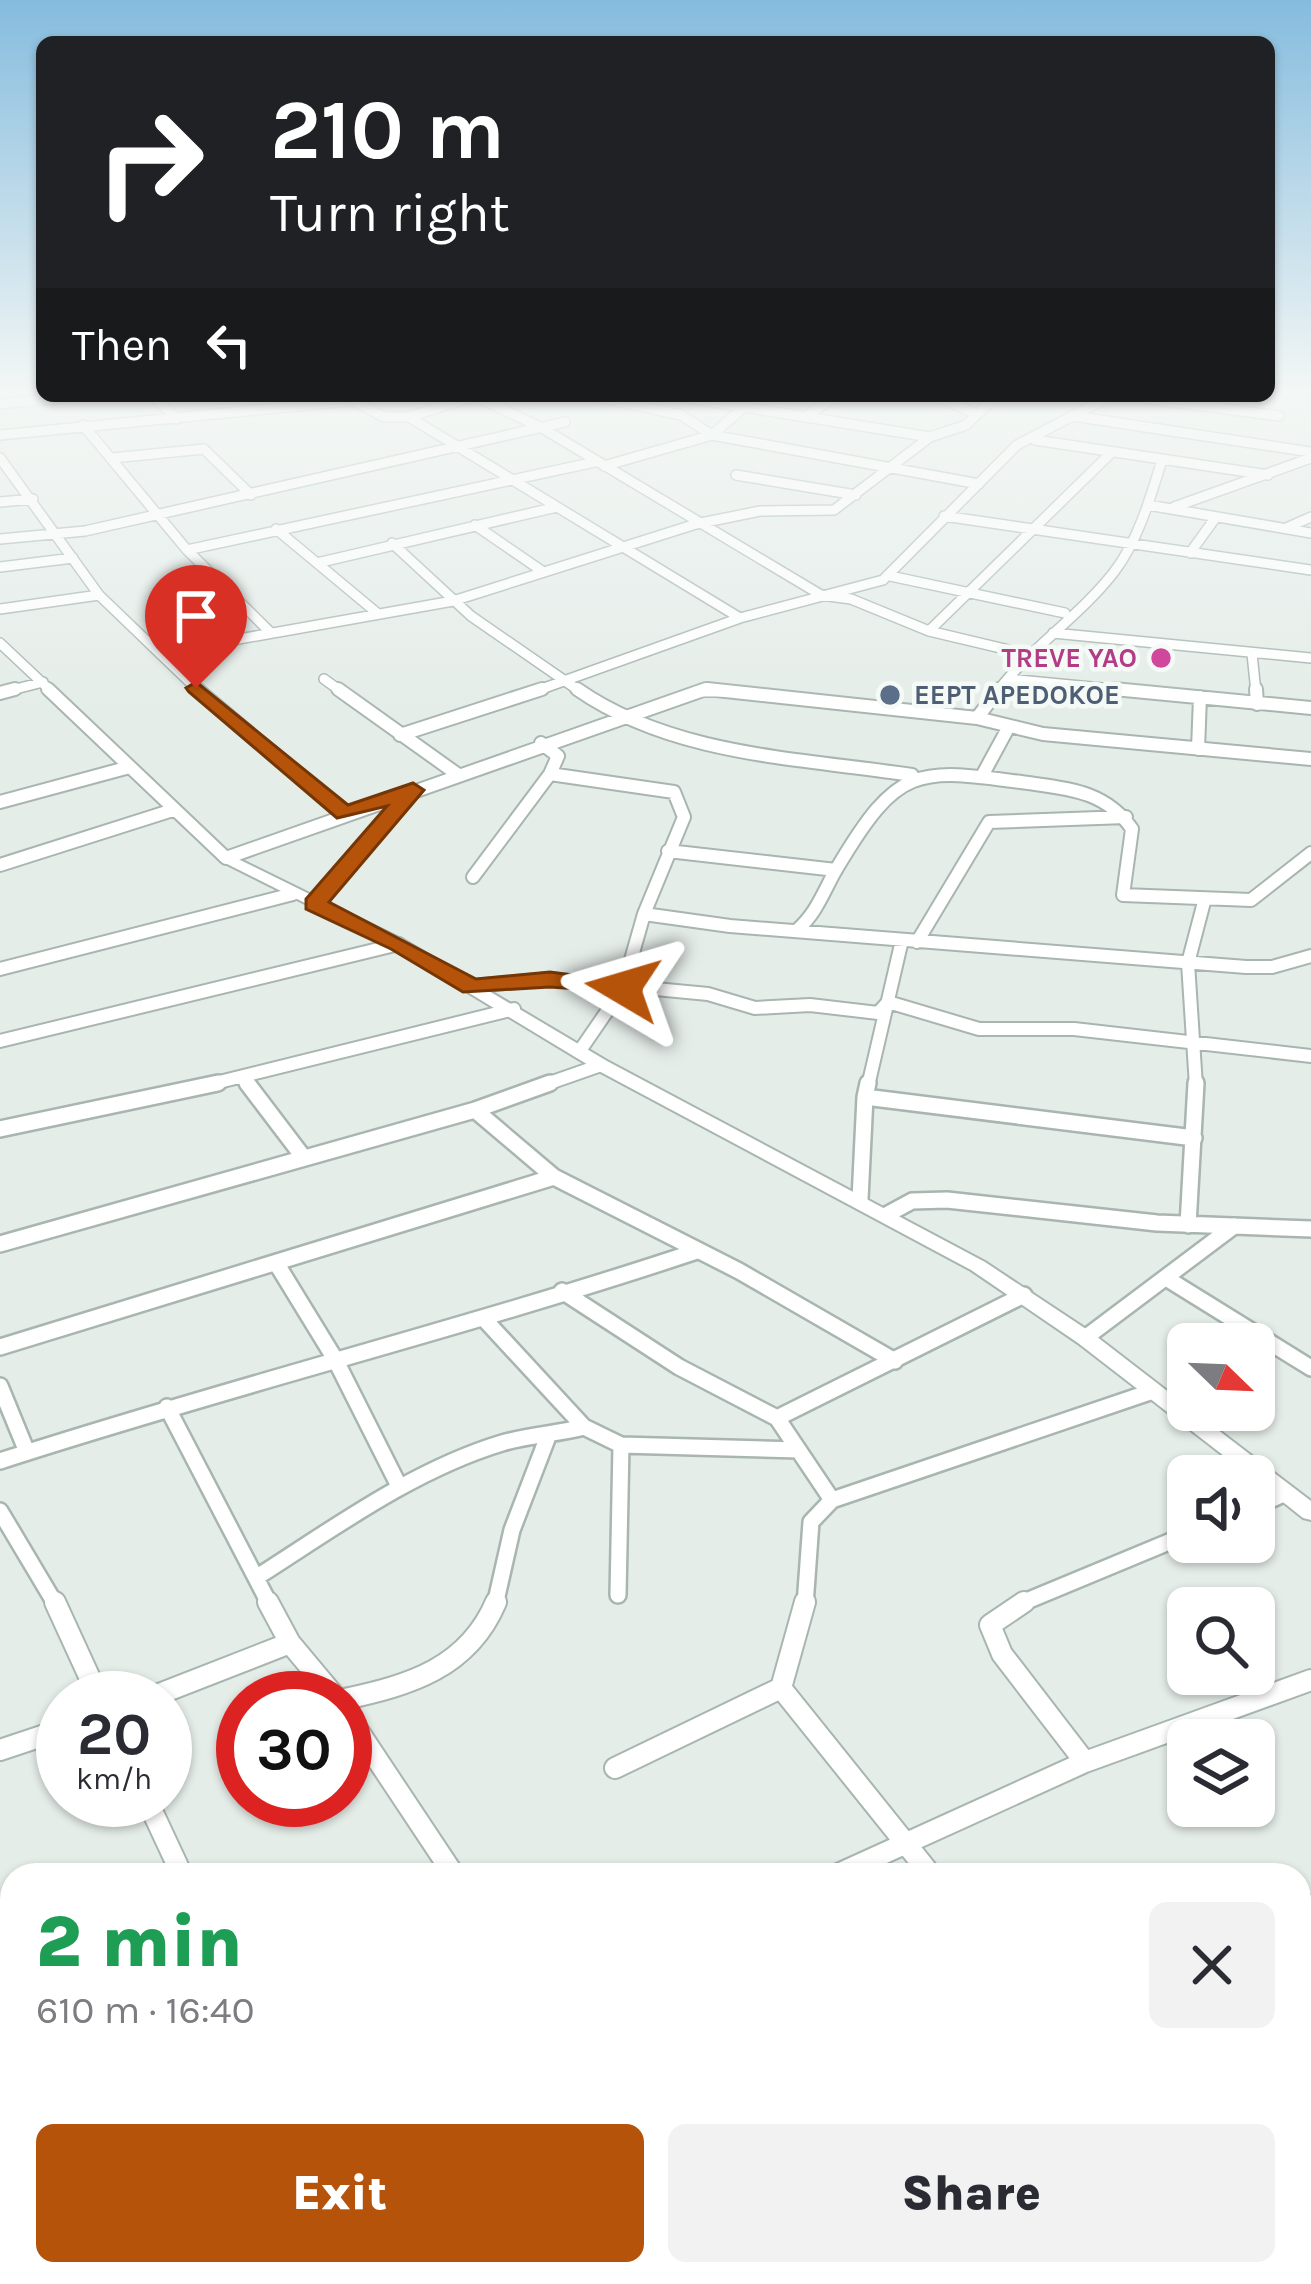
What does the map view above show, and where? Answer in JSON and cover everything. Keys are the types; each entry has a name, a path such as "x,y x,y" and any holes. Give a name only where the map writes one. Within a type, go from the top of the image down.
{"street":[{"path":"31,498 99,595 241,730 345,814"},
{"path":"147,498 187,550 270,632"},
{"path":"0,539 57,534 239,498"},
{"path":"187,550 421,498"},
{"path":"542,498 740,618"},
{"path":"653,498 696,524 734,538 742,552 820,596 862,599 897,622 1026,654"},
{"path":"160,653 453,602 696,524 760,511 834,510 852,498"},
{"path":"890,576 964,498"},
{"path":"929,631 963,593 1022,546 1066,498"},
{"path":"977,718 1026,654 1115,571 1150,498"},
{"path":"1169,508 1200,498"},
{"path":"0,502 33,500"},
{"path":"1148,505 1311,533"},
{"path":"317,563 557,507"},
{"path":"944,515 1311,571"},
{"path":"1190,553 1216,517"},
{"path":"1286,528 1311,517"},
{"path":"475,525 542,571"},
{"path":"276,529 377,613"},
{"path":"392,543 448,590 453,602 560,679 617,717 678,740 920,777 982,776 1113,802 1132,829 1123,895 1204,902 1251,900 1311,853"},
{"path":"0,567 73,558"},
{"path":"400,735 560,679 638,658 740,618 890,576 1065,613"},
{"path":"0,609 99,595"},
{"path":"1053,633 1311,658"},
{"path":"0,644 226,858 400,944 601,1065 888,1214 1024,1295 1311,1512"},
{"path":"1252,654 1257,704"},
{"path":"324,679 457,774"},
{"path":"1009,679 1311,709"},
{"path":"0,693 44,682"},
{"path":"226,858 541,743 706,689 977,718 1007,730 1311,759"},
{"path":"1198,749 1200,697"},
{"path":"982,776 1007,730"},
{"path":"473,877 550,774 558,756 541,743"},
{"path":"0,802 126,768"},
{"path":"550,774 674,792 684,817 644,914 623,988 579,1052"},
{"path":"797,930 807,923 836,870 896,785 920,777"},
{"path":"315,904 413,790"},
{"path":"0,866 173,810"},
{"path":"860,1199 865,1097 888,1002 909,941 989,822 1126,817"},
{"path":"668,851 836,870"},
{"path":"0,969 293,894"},
{"path":"1188,1225 1198,1040 1188,963 1204,902"},
{"path":"644,914 1188,963 1272,967 1311,956"},
{"path":"0,1041 400,944"},
{"path":"472,986 550,979 708,994 755,1008 810,1005 878,1012 888,1002"},
{"path":"888,1002 923,1018 998,1030 1050,1035 1074,1029 1311,1056"},
{"path":"0,1129 243,1078 514,1009"},
{"path":"0,1244 475,1110 601,1065"},
{"path":"243,1078 304,1159"},
{"path":"865,1097 1195,1138"},
{"path":"475,1110 554,1177 895,1361"},
{"path":"0,1347 554,1177"},
{"path":"888,1214 913,1201 947,1200 1188,1225 1311,1229"},
{"path":"1085,1338 1236,1225"},
{"path":"0,1461 167,1407 486,1321 562,1291 697,1251"},
{"path":"278,1265 335,1359 399,1486"},
{"path":"1166,1278 1311,1368"},
{"path":"562,1291 679,1367 777,1418 832,1500"},
{"path":"777,1418 1024,1295"},
{"path":"486,1321 584,1427 621,1445 798,1450"},
{"path":"0,1386 27,1452"},
{"path":"615,1768 781,1688 803,1613 811,1522 832,1500 1153,1391"},
{"path":"167,1407 290,1643 313,1671"},
{"path":"257,1576 399,1486 498,1444 547,1439 584,1427"},
{"path":"372,1693 427,1680 455,1660 494,1609 509,1537 547,1439"},
{"path":"618,1595 621,1445"},
{"path":"1275,1498 1286,1493"},
{"path":"0,1511 46,1585 86,1671"},
{"path":"1085,1762 1002,1654 989,1625 1006,1610 1167,1543"},
{"path":"192,1681 290,1643"},
{"path":"864,1863 1085,1762 1311,1680"},
{"path":"781,1688 922,1863"},
{"path":"0,1750 36,1738"},
{"path":"372,1752 446,1863"},
{"path":"160,1827 176,1863"}],"place":[{"name":"TREVE YAO","path":"1161,658"},
{"name":"EEPT APEDOKOE","path":"890,695"}],"route":[{"path":"196,688 345,814 413,790 315,904 400,944 472,986 550,979 623,988"}]}
